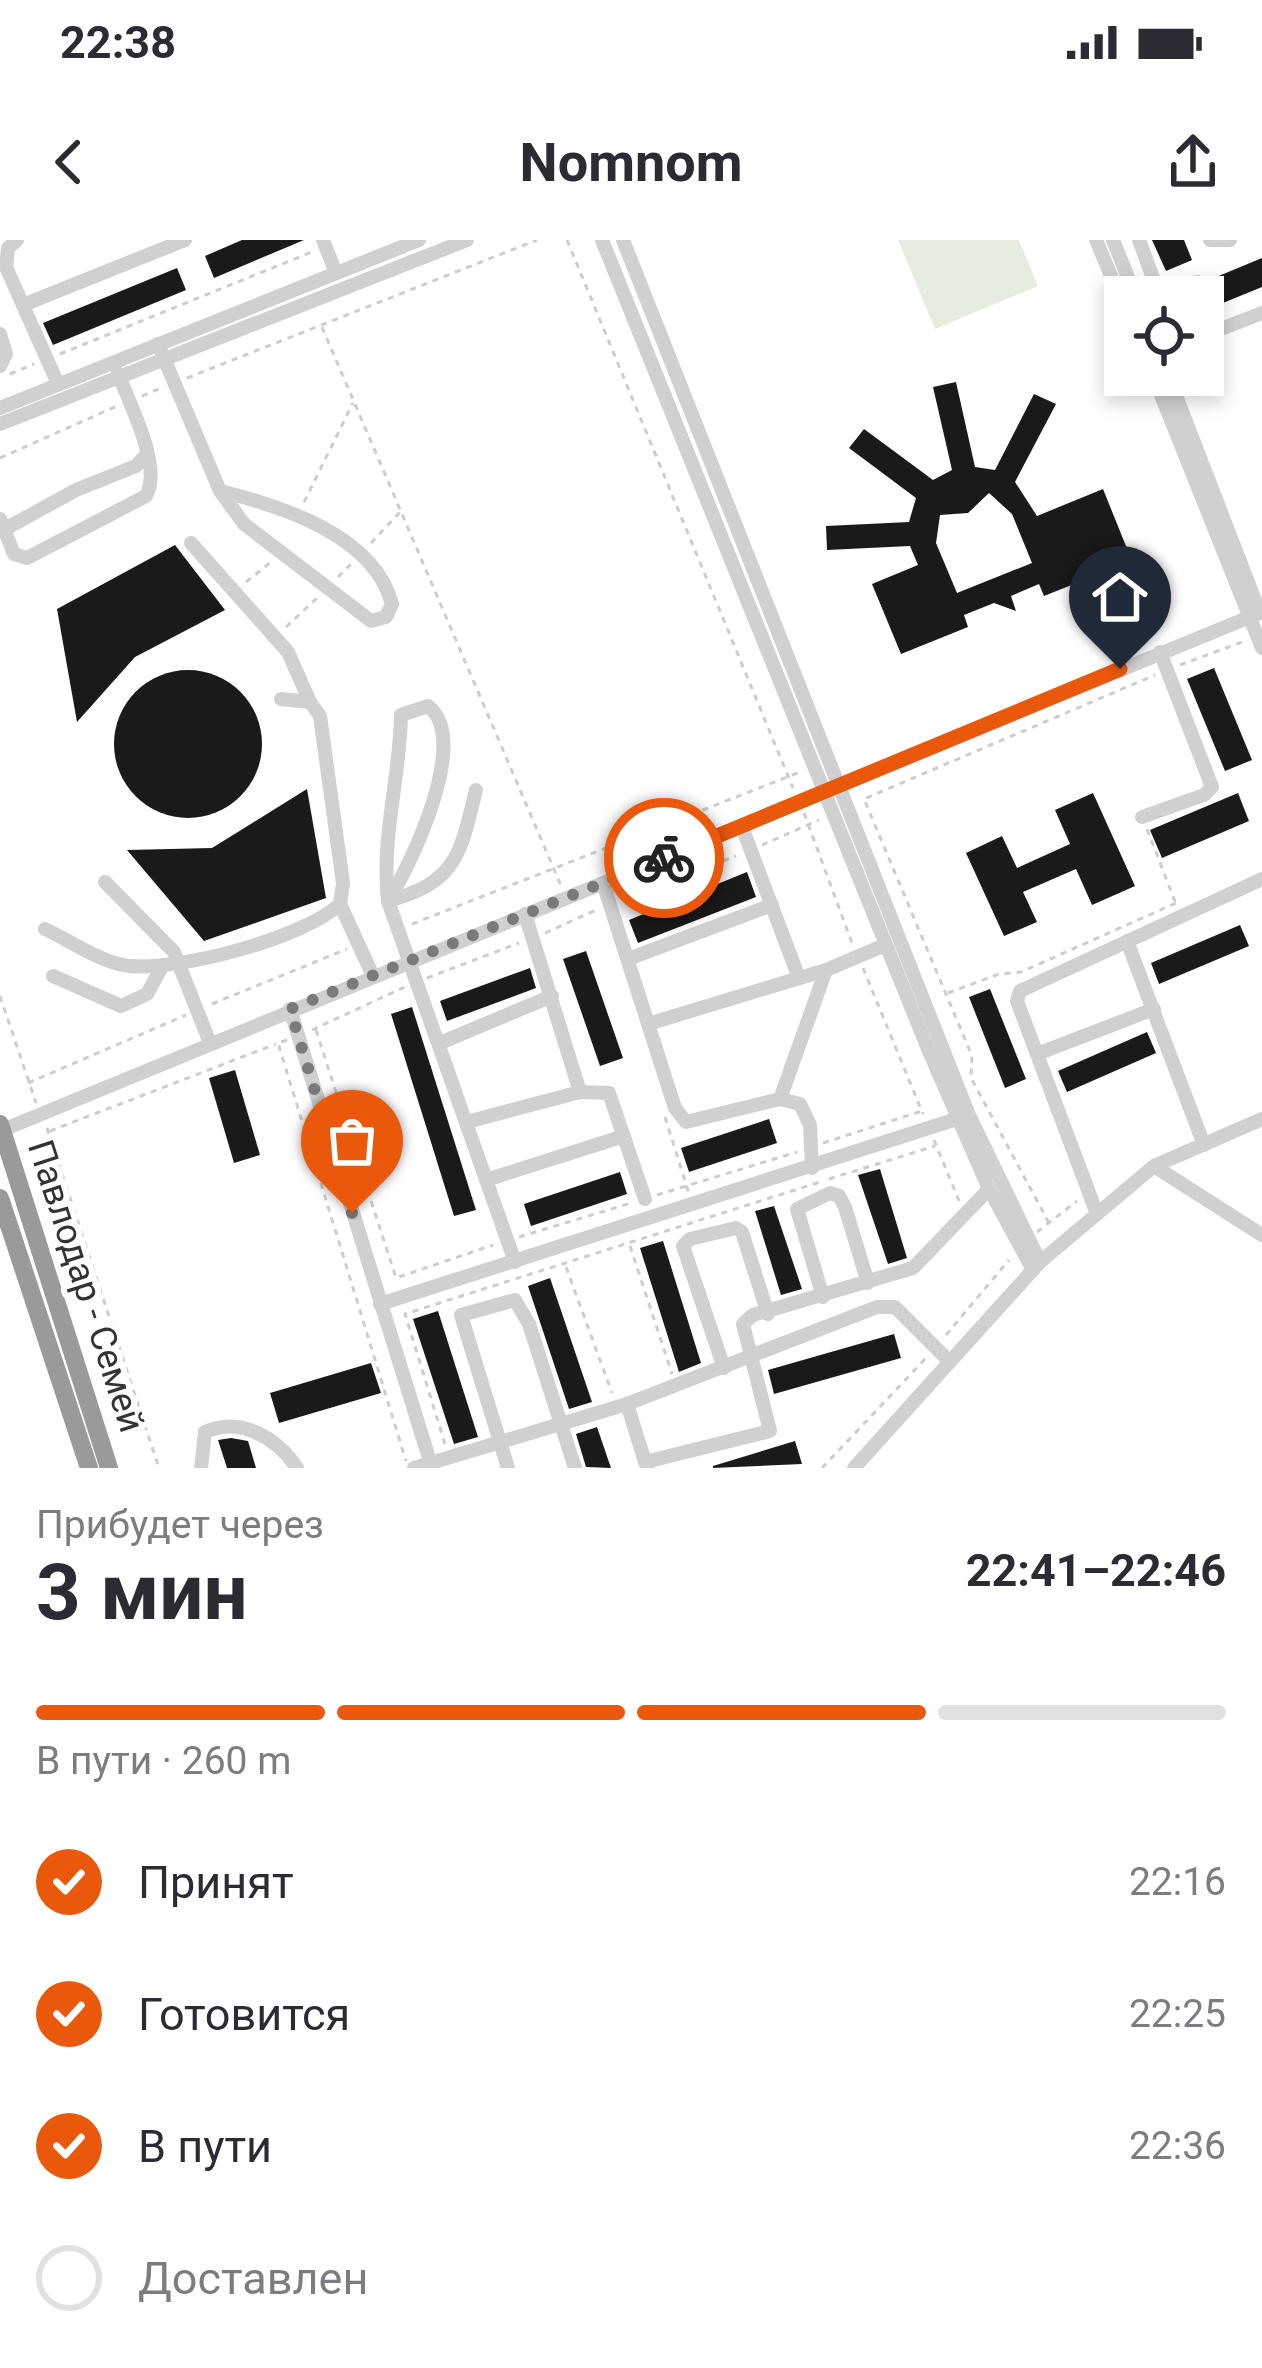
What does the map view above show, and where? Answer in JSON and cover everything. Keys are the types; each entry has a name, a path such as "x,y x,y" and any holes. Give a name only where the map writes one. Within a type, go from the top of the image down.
{"highway":[{"name":"Павлодар - Семей","path":"1,1129 109,1468"},
{"name":"Павлодар - Семей","path":"0,1198 89,1468"}],"street":[{"path":"17,240 8,248 6,267 58,384"},
{"path":"23,305 185,240"},
{"path":"0,424 117,370 158,344 418,240"},
{"path":"0,408 58,384 165,360 467,240"},
{"path":"623,240 989,1190 1036,1266"},
{"path":"1096,240 1111,276"},
{"path":"1113,240 1128,276"},
{"path":"1138,240 1152,276"},
{"path":"1210,240 1230,240"},
{"path":"602,241 815,766 832,790 885,945 1022,1245"},
{"path":"325,243 336,273"},
{"path":"1224,328 1262,313"},
{"path":"0,334 6,354 0,366"},
{"path":"158,344 220,491 244,524 371,621 386,617 392,604 389,590 359,556 291,511 220,491"},
{"path":"117,370 146,455 152,482 146,496 33,557 14,554 2,524 136,466 146,455"},
{"path":"1162,396 1257,614"},
{"path":"1176,396 1257,614 1260,642"},
{"path":"191,543 295,662 320,716 344,883 340,904 373,976"},
{"path":"1,1129 1257,614"},
{"path":"1142,817 1204,795 1212,787 1160,652"},
{"path":"281,699 310,702"},
{"path":"388,901 432,810 442,747 440,721 428,706 401,715 383,857 388,901 515,1262"},
{"path":"388,901 437,883 453,865 476,790"},
{"path":"742,827 799,978"},
{"path":"1097,1214 1017,1001 1020,991 1179,910 1262,879"},
{"path":"105,882 179,961 210,1043"},
{"path":"603,883 670,1091 686,1122 780,1099 800,1104 810,1125 812,1168"},
{"path":"45,928 116,964 163,965 263,941 340,904"},
{"path":"628,959 772,905"},
{"path":"525,914 580,1092"},
{"path":"1126,941 1204,1145"},
{"path":"648,1024 826,970 885,945"},
{"path":"53,976 121,1006 147,994 163,965"},
{"path":"780,1099 826,970"},
{"path":"440,1043 552,996"},
{"path":"290,1009 431,1466"},
{"path":"1037,1054 1154,1009"},
{"path":"467,1122 580,1092 611,1096 645,1198"},
{"path":"380,1304 623,1228 695,1213 812,1168 933,1138 963,1117"},
{"path":"854,1468 1036,1266 1154,1166 1262,1119"},
{"path":"486,1180 624,1136"},
{"path":"1154,1166 1262,1235"},
{"path":"622,1405 646,1465 770,1431 743,1324 753,1316 913,1268 989,1190"},
{"path":"823,1297 797,1209 830,1193 839,1196 845,1207 868,1283"},
{"path":"724,1368 683,1246 690,1239 736,1228 742,1232 768,1314"},
{"path":"886,1276 895,1307 950,1362"},
{"path":"508,1468 460,1316 515,1300 529,1324 575,1468"},
{"path":"411,1468 431,1466 500,1439 622,1405 877,1307 895,1307"},
{"path":"200,1468 205,1432 221,1424 247,1426 287,1452 297,1468"}],"path":[{"path":"0,458 174,382 537,240"},
{"path":"567,240 827,868 825,882 966,1215"},
{"path":"0,378 325,243"},
{"path":"322,327 566,898"},
{"path":"275,637 401,512"},
{"path":"1049,1223 971,1078 972,1057 864,799 1167,670 1260,642"},
{"path":"399,928 815,766"},
{"path":"946,994 999,974 1021,972 1179,910 1142,817"},
{"path":"49,1132 298,1036 419,981 809,825"},
{"path":"28,1083 359,944"},
{"path":"0,996 159,1468"},
{"path":"316,1028 396,1278 922,1111"},
{"path":"278,1043 411,1468"},
{"path":"670,1091 659,1100 695,1213"},
{"path":"449,1457 405,1314 629,1244 695,1213 933,1138"},
{"path":"822,1468 936,1348 1022,1245 1089,1191"},
{"path":"623,1228 676,1386"},
{"path":"559,1248 622,1405"}],"shaded area":[{"path":"898,240 1019,240 1038,286 935,329"}],"building":[{"path":"242,240 304,240 214,278 205,256"},
{"path":"1152,240 1184,240 1192,260 1166,271"},
{"path":"1262,258 1262,287 1224,303 1224,276 1219,276"},
{"path":"177,268 186,290 53,345 43,323"},
{"path":"956,382 975,467 995,470 1034,394 1056,404 1015,482 1037,516 1103,489 1132,561 1044,596 1039,584 1011,596 1016,611 994,603 964,615 968,627 901,654 872,584 918,565 910,546 827,550 826,526 909,522 916,498 849,448 864,429 933,480 952,470 933,387","holes":["989,493 1012,514 1032,563 957,593 936,543 940,515 968,513"]},
{"path":"175,545 225,610 135,657 77,722 57,609"},
{"path":"1214,668 1252,760 1225,771 1187,679"},
{"path":"188,670 216,676 240,692 256,716 262,744 256,772 240,796 216,812 188,818 160,812 136,796 120,772 114,744 120,716 136,692 160,676"},
{"path":"307,789 326,898 204,941 127,850 212,848"},
{"path":"1093,793 1135,886 1092,905 1076,869 1023,892 1037,922 1004,936 966,853 1002,836 1017,868 1070,844 1055,810"},
{"path":"1238,793 1249,821 1162,858 1150,830"},
{"path":"747,872 756,897 638,943 629,920"},
{"path":"1240,925 1249,946 1159,984 1151,963"},
{"path":"586,951 623,1058 600,1066 563,959"},
{"path":"530,968 536,988 447,1021 440,1001"},
{"path":"990,989 1026,1079 1005,1088 969,997"},
{"path":"412,1007 476,1210 454,1216 391,1014"},
{"path":"1147,1032 1156,1053 1067,1092 1058,1071"},
{"path":"235,1070 260,1155 234,1163 209,1078"},
{"path":"769,1119 777,1143 689,1172 681,1148"},
{"path":"880,1169 907,1258 888,1264 858,1175"},
{"path":"620,1172 627,1194 531,1226 524,1204"},
{"path":"774,1206 802,1289 781,1295 755,1211"},
{"path":"663,1241 701,1363 679,1372 640,1248"},
{"path":"550,1278 592,1402 569,1409 528,1286"},
{"path":"438,1311 478,1437 454,1444 413,1319"},
{"path":"894,1334 901,1358 774,1394 768,1370"},
{"path":"371,1363 381,1393 279,1423 270,1393"},
{"path":"597,1427 611,1468 586,1467 576,1434"},
{"path":"218,1440 248,1441 256,1468 227,1468"},
{"path":"795,1441 802,1464 713,1468 713,1466"}],"way so far":[{"path":"352,1213 290,1009 664,858"}],"route":[{"path":"664,858 1120,669"}]}
